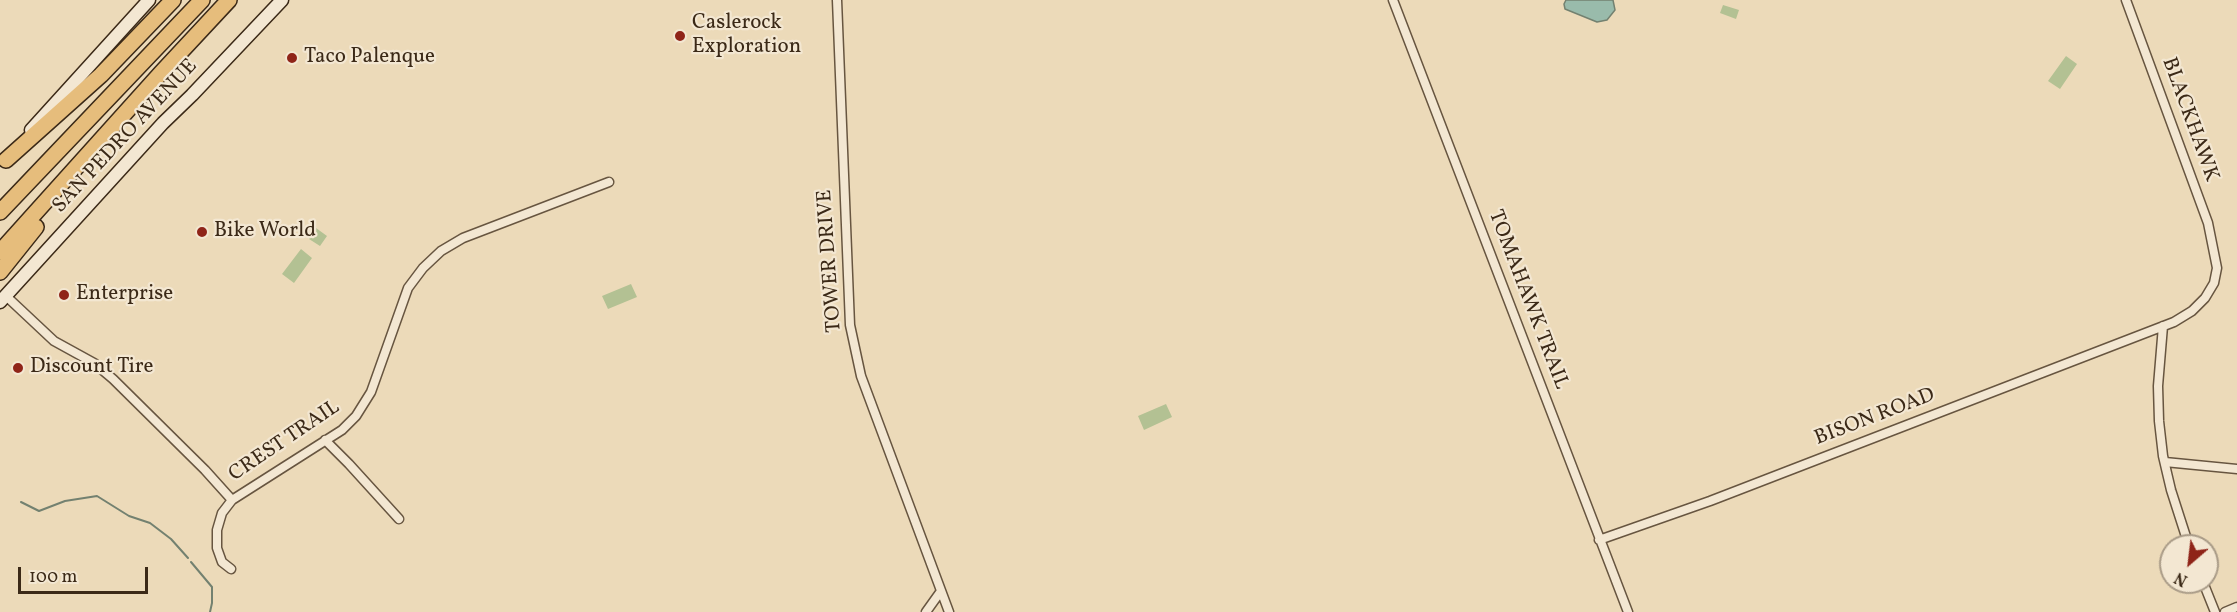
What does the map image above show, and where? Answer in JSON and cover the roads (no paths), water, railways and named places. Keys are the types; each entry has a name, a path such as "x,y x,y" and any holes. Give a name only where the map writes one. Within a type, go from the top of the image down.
{"highway":[{"path":"3,163 101,75 173,0"},
{"path":"0,212 202,0"},
{"path":"0,252 230,0"},
{"path":"0,272 80,177 161,73"}],"main road":[{"name":"SAN PEDRO AVENUE","path":"3,299 163,123 282,0"},
{"path":"3,163 144,2"}],"street":[{"name":"TOWER DRIVE","path":"837,0 850,325 861,376 950,612"},
{"name":"TOMAHAWK TRAIL","path":"1393,0 1628,612"},
{"name":"BLACKHAWK","path":"2126,0 2208,224 2217,268 2214,283 2205,298 2192,311 2163,326"},
{"name":"CREST TRAIL","path":"231,569 222,562 219,554 217,530 222,513 232,500 350,423 366,400 408,288 431,259 462,238 609,182"},
{"path":"3,299 54,341 94,363 113,379 232,500"},
{"path":"2163,326 2158,386 2159,421 2164,462 2185,534"},
{"name":"BISON ROAD","path":"1599,540 1710,501 2163,326"},
{"path":"325,440 399,519"},
{"path":"2164,462 2237,469"},
{"path":"926,612 941,591"},
{"path":"2208,594 2215,612"},
{"path":"2225,612 2237,607"}],"waterway":[{"path":"21,502 39,511 65,501 97,496 129,516 150,523 171,539 188,558"},
{"path":"191,562 212,587 210,612"}],"place":[{"name":"Caslerock Exploration","path":"680,36"},
{"name":"Taco Palenque","path":"292,58"},
{"name":"Bike World","path":"202,232"},
{"name":"Enterprise","path":"64,295"},
{"name":"Discount Tire","path":"18,368"}]}
